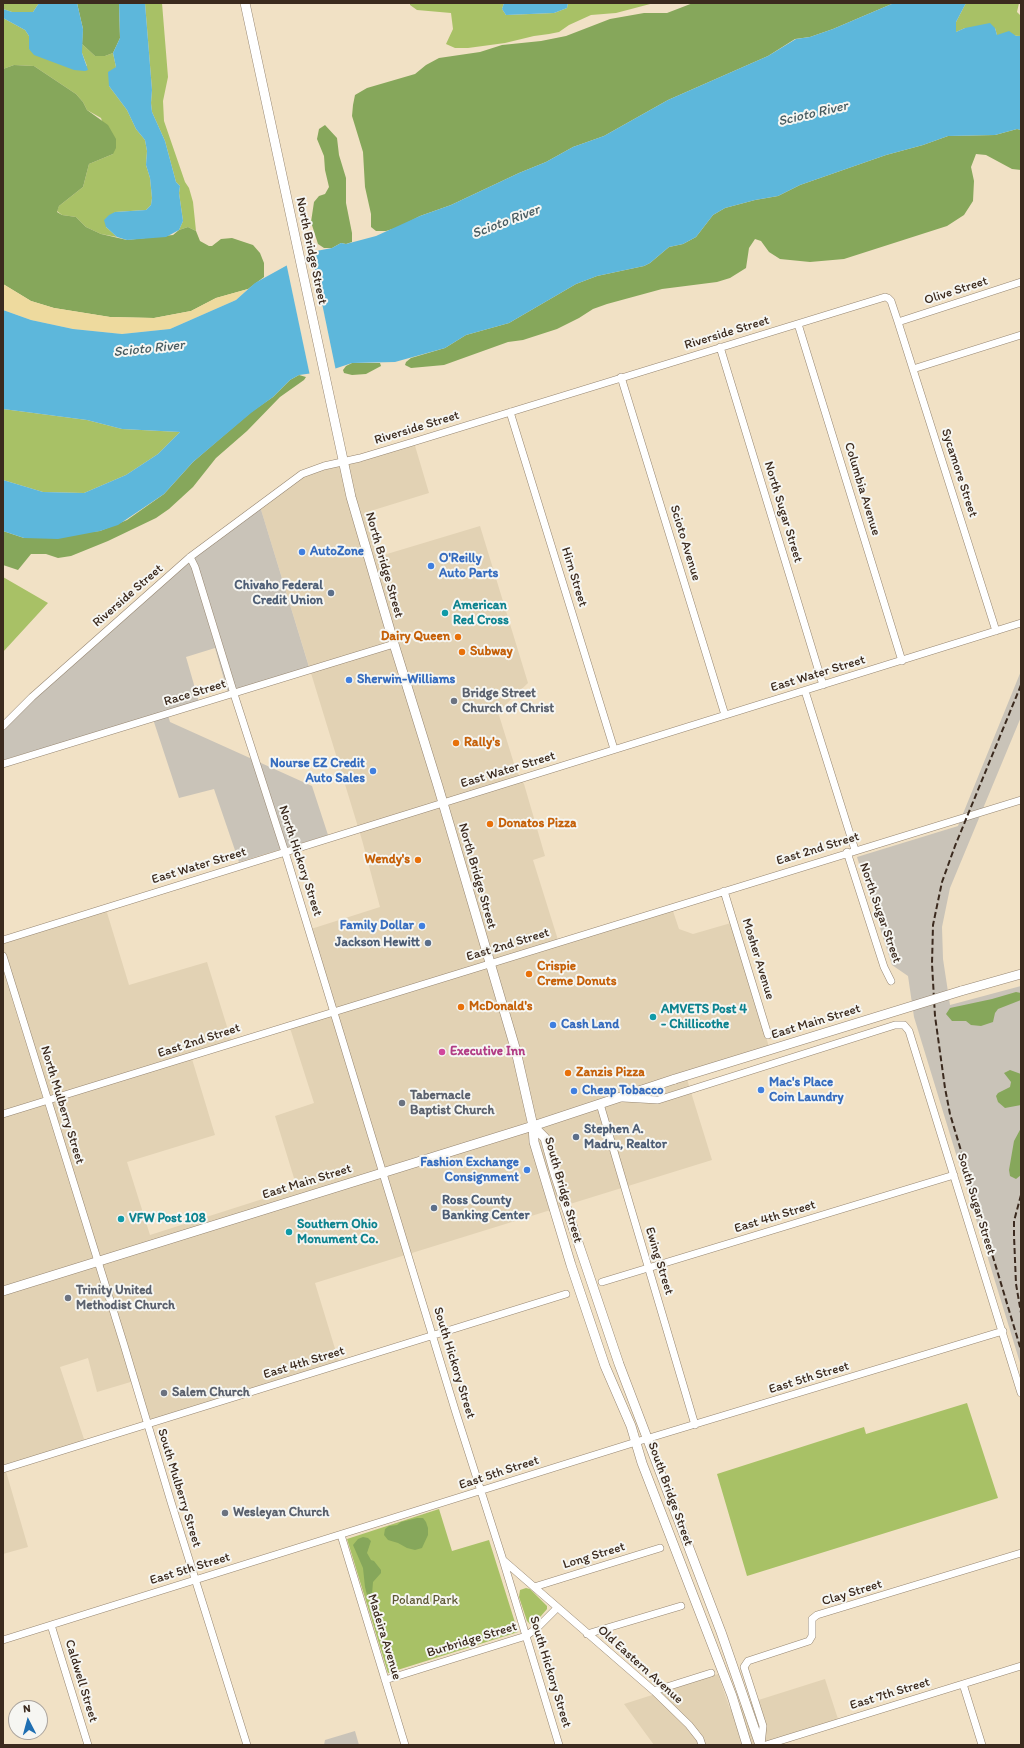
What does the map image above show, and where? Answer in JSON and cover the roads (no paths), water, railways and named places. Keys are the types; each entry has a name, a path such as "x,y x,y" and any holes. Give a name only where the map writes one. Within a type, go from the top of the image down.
{"main road":[{"name":"North Bridge Street","path":"245,3 350,497 443,803 516,1051 533,1126"},
{"name":"East Main Street","path":"3,1291 533,1126 675,1079 1021,974"},
{"name":"South Bridge Street","path":"533,1126 545,1138 593,1289 619,1364 721,1632 761,1745"},
{"name":"South Bridge Street","path":"533,1126 534,1142 571,1265 605,1366 621,1401 642,1463 732,1696 747,1745"}],"street":[{"name":"Olive Street","path":"898,322 1021,282"},
{"name":"Riverside Street","path":"3,726 32,697 190,557 302,474 407,444 885,297 891,301 898,322"},
{"name":"Sycamore Street","path":"898,322 996,631"},
{"name":"Columbia Avenue","path":"798,324 902,661"},
{"path":"913,369 1021,335"},
{"name":"North Sugar Street","path":"720,347 823,685"},
{"name":"Scioto Avenue","path":"621,377 725,715"},
{"name":"Hirn Street","path":"510,412 614,749"},
{"name":"North Hickory Street","path":"190,557 195,567 285,852 384,1172"},
{"name":"East Water Street","path":"3,940 614,749 1021,624"},
{"name":"Race Street","path":"3,764 394,644"},
{"name":"North Sugar Street","path":"805,691 855,850"},
{"name":"East 2nd Street","path":"3,1114 847,852 1021,800"},
{"name":"North Sugar Street","path":"847,852 884,967 891,981"},
{"name":"Mosher Avenue","path":"724,891 768,1035"},
{"name":"North Mulberry Street","path":"3,956 97,1261"},
{"name":"East Main Street","path":"619,1098 658,1100 895,1025 904,1025"},
{"name":"South Sugar Street","path":"904,1025 910,1031 1021,1393"},
{"name":"Ewing Street","path":"600,1104 695,1424"},
{"name":"South Hickory Street","path":"384,1172 559,1745"},
{"name":"East 4th Street","path":"602,1282 954,1175"},
{"name":"South Mulberry Street","path":"97,1261 247,1745"},
{"name":"East 4th Street","path":"3,1469 566,1294"},
{"name":"East 5th Street","path":"3,1640 481,1492 636,1442 1003,1331"},
{"name":"Madeira Avenue","path":"341,1535 405,1745"},
{"name":"Long Street","path":"534,1587 660,1548"},
{"name":"Clay Street","path":"761,1745 763,1726 744,1667 748,1661 809,1641 812,1636 812,1619 817,1616 1021,1553"},
{"name":"South Hickory Street","path":"503,1560 557,1608"},
{"path":"588,1634 681,1606"},
{"name":"Burbridge Street","path":"385,1680 526,1636 538,1627 557,1608"},
{"name":"Old Eastern Avenue","path":"557,1608 654,1692 689,1725 700,1739 702,1745"},
{"name":"Caldwell Street","path":"51,1625 88,1745"},
{"name":"East 7th Street","path":"766,1745 781,1743 1021,1666"},
{"path":"654,1692 711,1673"},
{"path":"963,1684 982,1745"}],"water":[{"path":"39,3 77,3 83,29 82,53 88,70 74,70 34,55 29,49 29,36 25,30 3,18 3,9 12,12 33,12"},
{"path":"119,3 145,3 152,90 152,112 165,141 176,182 180,186 179,193 183,221 179,230 166,237 127,240 117,237 106,227 104,220 115,212 146,210 151,205 152,198 150,178 146,165 147,151 145,140 136,129 127,110 109,86 108,72 116,67 113,53 120,38"},
{"path":"504,3 568,3 567,8 554,13 506,15 502,9"},
{"name":"Scioto River","path":"894,3 966,3 956,22 956,32 965,28 990,23 995,28 997,35 1009,31 1016,36 1021,36 1021,130 1017,129 995,135 948,136 923,145 886,155 800,185 778,196 725,208 713,215 696,237 683,244 669,247 650,263 644,266 597,276 576,284 509,323 466,335 445,348 395,362 352,363 328,371 299,375 290,380 273,397 251,413 193,462 164,494 118,525 100,531 58,539 24,538 3,531 3,480 43,492 84,493 126,475 158,454 180,432 122,429 87,420 3,409 3,310 31,320 73,329 122,334 170,329 236,300 255,283 311,252 332,248 341,243 346,244 376,236 420,216 451,205 546,162 573,147 604,136 668,100 768,56 796,39 810,37 833,29"}],"railway":[{"path":"1021,685 955,846 942,882 933,925 932,964 935,1016 950,1114 1021,1350"},
{"path":"1021,1195 1014,1221 1016,1284 1021,1313"}],"place":[{"name":"AutoZone","path":"302,552"},
{"name":"O'Reilly Auto Parts","path":"431,566"},
{"name":"Chivaho Federal Credit Union","path":"331,593"},
{"name":"American Red Cross","path":"445,613"},
{"name":"Dairy Queen","path":"458,637"},
{"name":"Subway","path":"462,652"},
{"name":"Sherwin-Williams","path":"349,680"},
{"name":"Bridge Street Church of Christ","path":"454,701"},
{"name":"Rally's","path":"456,743"},
{"name":"Nourse EZ Credit Auto Sales","path":"373,771"},
{"name":"Donatos Pizza","path":"490,824"},
{"name":"Wendy's","path":"418,860"},
{"name":"Family Dollar","path":"422,926"},
{"name":"Jackson Hewitt","path":"428,943"},
{"name":"Crispie Creme Donuts","path":"529,974"},
{"name":"McDonald's","path":"461,1007"},
{"name":"AMVETS Post 4 - Chillicothe","path":"653,1017"},
{"name":"Cash Land","path":"553,1025"},
{"name":"Executive Inn","path":"442,1052"},
{"name":"Zanzis Pizza","path":"568,1073"},
{"name":"Mac's Place Coin Laundry","path":"761,1090"},
{"name":"Cheap Tobacco","path":"574,1091"},
{"name":"Tabernacle Baptist Church","path":"402,1103"},
{"name":"Stephen A. Madru, Realtor","path":"576,1137"},
{"name":"Fashion Exchange Consignment","path":"527,1170"},
{"name":"Ross County Banking Center","path":"434,1208"},
{"name":"VFW Post 108","path":"121,1219"},
{"name":"Southern Ohio Monument Co.","path":"289,1232"},
{"name":"Trinity United Methodist Church","path":"68,1298"},
{"name":"Salem Church","path":"164,1393"},
{"name":"Wesleyan Church","path":"225,1513"}],"park label":[{"name":"Poland Park","path":"425,1601"}]}
